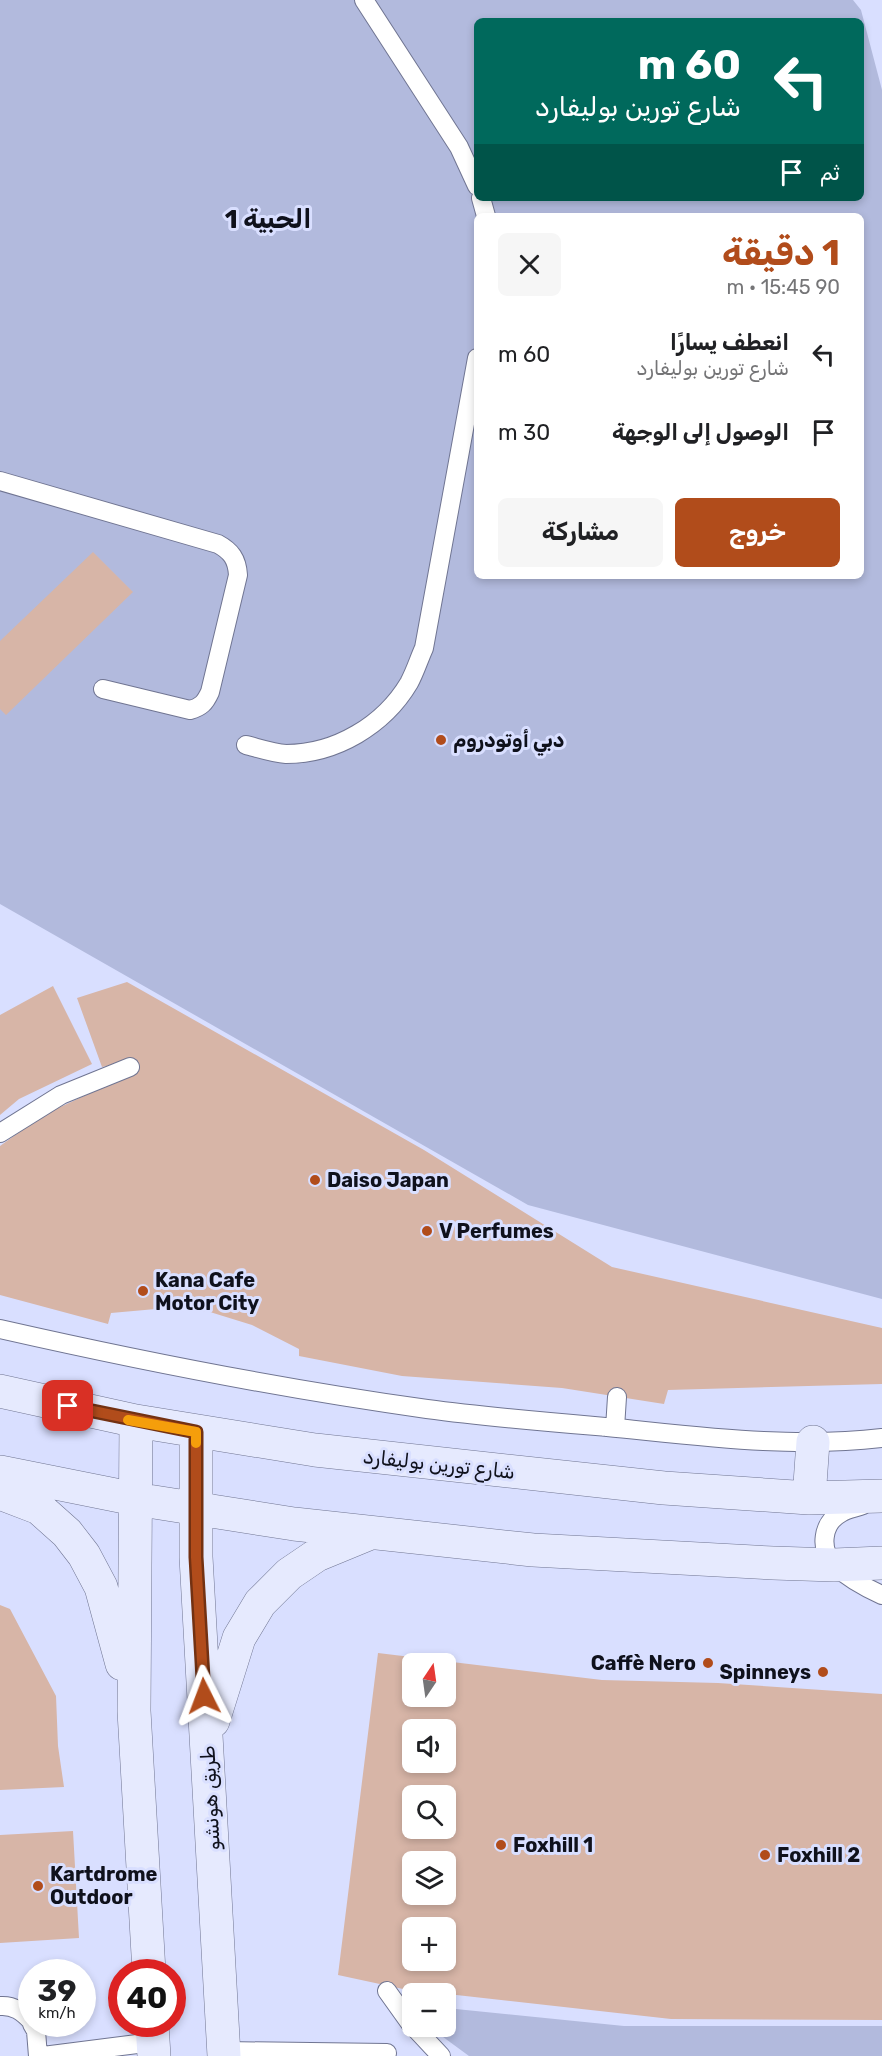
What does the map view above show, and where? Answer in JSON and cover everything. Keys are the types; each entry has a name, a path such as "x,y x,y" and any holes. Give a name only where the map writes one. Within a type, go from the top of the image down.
{"main road":[{"name":"شارع تورين بوليفارد","path":"0,1391 136,1421 315,1450 664,1488 809,1498 882,1498"},
{"path":"136,1421 134,1711 148,1959"},
{"name":"طريق هونشو","path":"196,1432 196,1557 224,2054"},
{"path":"809,1498 813,1442"},
{"path":"0,1472 135,1499 294,1524 533,1550 834,1564 882,1563"},
{"path":"0,1493 39,1508 67,1533 84,1556 101,1587 134,1711"},
{"path":"207,1743 239,1638 260,1604 289,1574 317,1555 375,1532"}],"lane":[{"path":"364,0 459,147 474,180"},
{"path":"246,745 285,754 325,749 358,734 387,712 410,682 423,648 474,374"},
{"path":"0,481 218,544 233,556 238,575 206,701 190,710 103,689"},
{"path":"0,1133 61,1095 130,1067"},
{"path":"0,1329 228,1377 426,1409 718,1438 813,1442 882,1438"},
{"path":"615,1428 617,1397"},
{"path":"882,1498 842,1512 830,1522 825,1532 824,1544 834,1564 882,1595"},
{"path":"387,1991 402,2011"},
{"path":"0,2006 18,2010"},
{"path":"36,2037 38,2056"},
{"path":"423,2037 441,2056"},
{"path":"43,2056 153,2040"},
{"path":"224,2054 387,2053"}],"shaded area":[{"name":"دبي أوتودروم","path":"0,0 853,0 861,10 863,18 474,18 474,201 864,201 864,21 882,90 882,1299 528,1205 0,904"},
{"path":"456,2009 624,2026 882,2026 882,2056 469,2056 443,2037 456,2037"}],"building":[{"path":"93,552 133,592 6,715 0,709 0,641"},
{"path":"127,982 424,1150 612,1267 882,1328 882,1384 668,1390 664,1404 562,1388 402,1376 299,1356 299,1349 252,1325 210,1312 167,1308 111,1313 108,1324 0,1295 0,1146 43,1115 138,1071 136,1060 102,1067 77,998"},
{"path":"53,986 92,1064 19,1099 0,1115 0,1015"},
{"path":"0,1605 10,1609 56,1696 58,1746 64,1787 0,1790"},
{"path":"378,1653 402,1656 402,1707 456,1707 456,1662 602,1680 718,1683 882,1694 882,2020 671,2019 456,1995 456,1983 402,1983 402,1989 338,1975"},
{"name":"Kartdrome Outdoor","path":"73,1831 79,1938 0,1943 0,1835"}],"slow traffic":[{"path":"128,1420 196,1432 196,1443"}],"place":[{"name":"دبي أوتودروم","path":"441,740"},
{"name":"Daiso Japan","path":"315,1180"},
{"name":"V Perfumes","path":"427,1231"},
{"name":"Kana Cafe Motor City","path":"143,1291"},
{"name":"Caffè Nero","path":"708,1663"},
{"name":"Spinneys","path":"823,1672"},
{"name":"Foxhill 1","path":"501,1845"},
{"name":"Foxhill 2","path":"765,1855"},
{"name":"Kartdrome Outdoor","path":"38,1886"}],"district":[{"name":"الحبية 1","path":"268,219"}],"route":[{"path":"68,1406 196,1432 196,1557 204,1696"}]}
